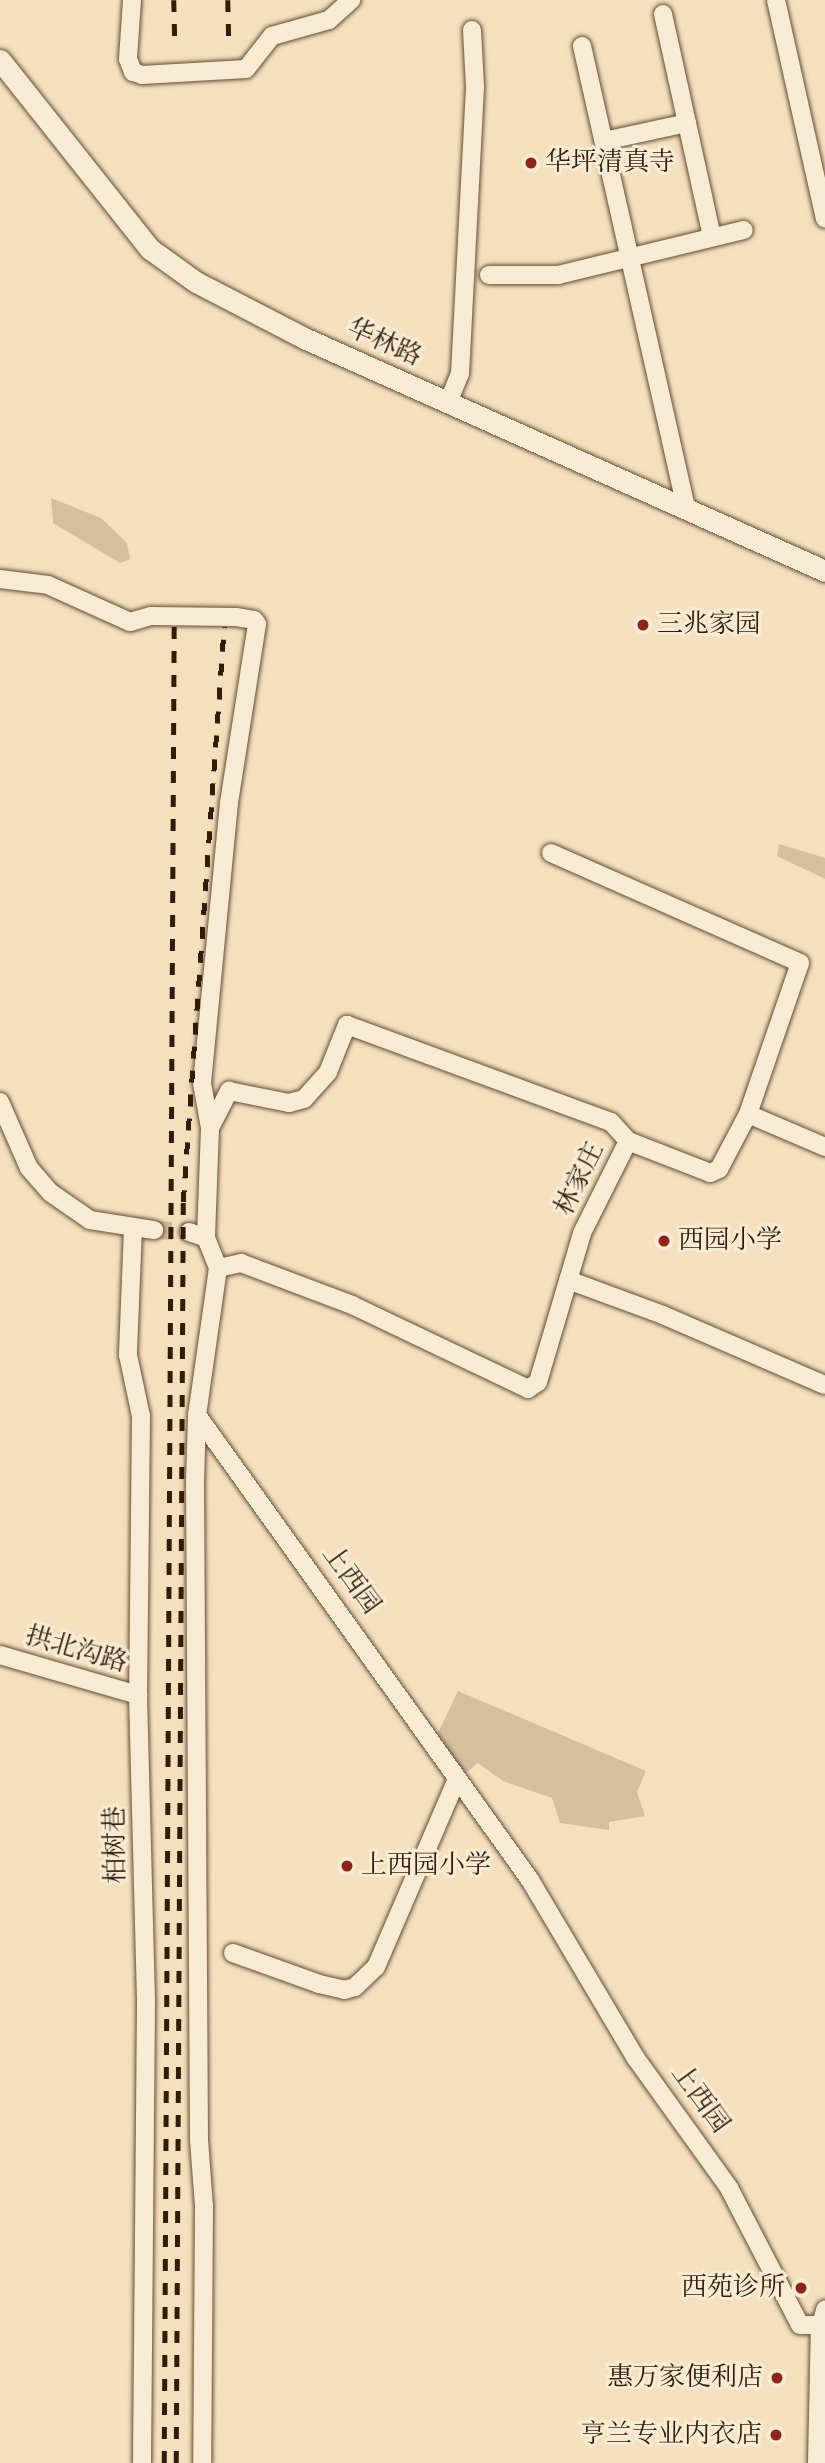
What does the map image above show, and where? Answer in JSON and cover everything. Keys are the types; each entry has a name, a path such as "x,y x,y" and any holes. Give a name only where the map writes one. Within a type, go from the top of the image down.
{"street":[{"path":"132,0 128,59 133,72 142,75 246,69 272,36 329,20 351,0"},
{"path":"776,0 825,219"},
{"path":"663,14 712,237"},
{"path":"448,403 460,373 475,86 472,30"},
{"path":"582,46 686,508"},
{"name":"华林路","path":"0,60 158,256 249,312 825,571"},
{"path":"604,141 687,123"},
{"path":"489,275 558,275 744,230"},
{"path":"0,579 48,585 131,622 151,616 236,617 254,620 257,624 229,803 207,994 202,1083 210,1128 197,1235 218,1268 197,1415 199,2140 204,2206 202,2463"},
{"path":"551,853 800,963 748,1114 825,1147"},
{"path":"210,1128 229,1091 289,1102 304,1099 328,1072 347,1025 611,1122 628,1141"},
{"path":"0,1102 29,1168 51,1193 90,1220 154,1230"},
{"name":"林家庄","path":"218,1268 241,1263 330,1296 528,1389 538,1382 582,1233 628,1141 710,1172 719,1170 748,1114"},
{"name":"柏树巷","path":"133,1228 128,1355 141,1416 138,1695 146,2003 142,2463"},
{"path":"568,1280 663,1315 825,1385"},
{"name":"上西园","path":"197,1415 456,1781 530,1880 635,2057 729,2188 800,2325 823,2318 818,2463"},
{"name":"拱北沟路","path":"0,1655 138,1695"},
{"path":"233,1953 319,1984 344,1990 355,1987 376,1967 456,1781"}],"shaded area":[{"path":"51,498 101,518 127,543 130,559 120,563 53,523"},
{"path":"779,844 825,858 825,879 777,856"},
{"path":"458,1691 646,1771 637,1792 645,1816 609,1822 609,1830 560,1823 552,1798 503,1781 478,1763 462,1776 436,1737"}],"tunnel":[{"path":"154,1230 189,1232"}],"railway":[{"path":"174,0 175,45"},
{"path":"228,0 229,43"},
{"path":"164,2463 174,625"},
{"path":"176,2463 183,1202 224,626"}],"place":[{"name":"华坪清真寺","path":"531,163"},
{"name":"三兆家园","path":"643,625"},
{"name":"西园小学","path":"664,1241"},
{"name":"上西园小学","path":"347,1866"},
{"name":"西苑诊所","path":"801,2288"},
{"name":"惠万家便利店","path":"777,2378"},
{"name":"亨兰专业内衣店","path":"776,2435"}]}
